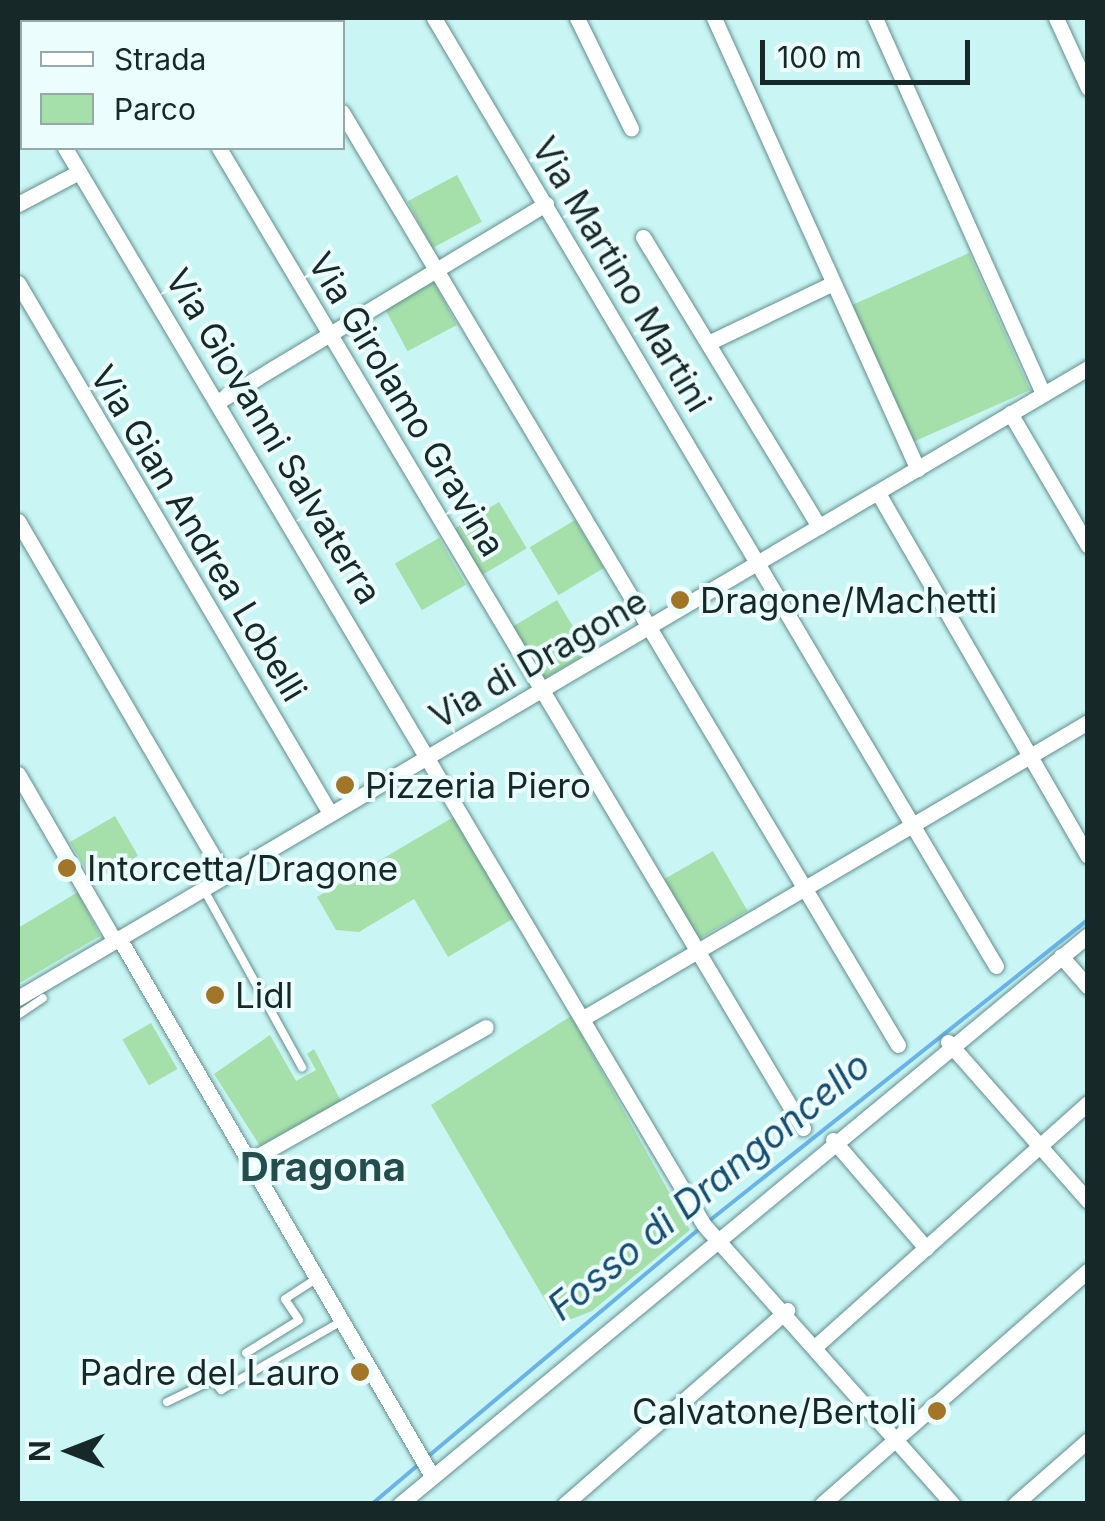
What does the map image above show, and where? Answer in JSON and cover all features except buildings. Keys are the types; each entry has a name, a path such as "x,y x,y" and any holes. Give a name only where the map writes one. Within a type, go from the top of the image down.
{"street":[{"name":"Via Martino Martini","path":"434,18 996,966"},
{"path":"577,18 631,128"},
{"path":"714,18 831,284 918,469"},
{"path":"875,18 1043,394"},
{"path":"1056,18 1088,88"},
{"path":"345,117 652,626 898,1045"},
{"name":"Via Giovanni Salvaterra","path":"66,150 432,755 695,1212 787,1310 953,1504"},
{"name":"Via Girolamo Gravina","path":"220,150 546,690 803,1128"},
{"path":"18,204 79,172"},
{"path":"219,401 435,266 546,204"},
{"path":"643,237 819,527"},
{"name":"Via Gian Andrea Lobelli","path":"18,283 330,813"},
{"path":"708,344 831,284"},
{"name":"Via di Dragone","path":"18,998 1088,368"},
{"path":"1010,413 1088,546"},
{"path":"878,493 1088,856"},
{"path":"18,521 224,875"},
{"path":"586,1017 1088,722"},
{"path":"18,774 432,1476"},
{"path":"400,1504 948,1042 1088,935"},
{"path":"1060,956 1088,987"},
{"path":"249,1161 486,1027"},
{"path":"948,1042 1088,1201"},
{"path":"816,1345 1088,1103"},
{"path":"833,1140 926,1248"},
{"path":"822,1504 1088,1270"},
{"path":"565,1504 787,1310"},
{"path":"1015,1504 1088,1440"}],"lane":[{"path":"203,888 302,1067"},
{"path":"18,1014 43,998"},
{"path":"246,1353 299,1320 285,1299 317,1278"},
{"path":"167,1402 213,1380 221,1390 342,1321"}],"green space":[{"path":"457,175 482,222 432,248 408,201"},
{"path":"969,253 1030,390 913,442 852,305"},
{"path":"433,280 457,325 407,351 384,306"},
{"path":"499,502 527,548 481,576 453,530"},
{"path":"575,520 604,568 558,595 530,547"},
{"path":"439,538 466,585 422,610 395,564"},
{"path":"557,600 588,652 544,679 512,627"},
{"path":"457,815 516,917 448,957 414,899 359,932 336,930 317,897"},
{"path":"115,816 138,856 93,882 70,842"},
{"path":"713,851 748,911 699,939 665,879"},
{"path":"78,892 100,936 18,984 18,928"},
{"path":"571,1016 690,1230 592,1311 559,1324 431,1105"},
{"path":"151,1023 178,1069 149,1085 122,1040"},
{"path":"270,1035 296,1081 316,1070 307,1054 314,1049 341,1101 260,1146 214,1074"}],"waterway":[{"name":"Fosso di Drangoncello","path":"709,1221 1088,919"},
{"name":"Fosso di Drangoncello","path":"425,1459 701,1227"},
{"name":"Fosso di Drangoncello","path":"372,1504 418,1465"}],"place":[{"name":"Dragone/Machetti","path":"680,600"},
{"name":"Pizzeria Piero","path":"345,785"},
{"name":"Intorcetta/Dragone","path":"67,868"},
{"name":"Lidl","path":"215,995"},
{"name":"Padre del Lauro","path":"360,1372"},
{"name":"Calvatone/Bertoli","path":"937,1411"}],"district":[{"name":"Dragona","path":"323,1167"}]}
